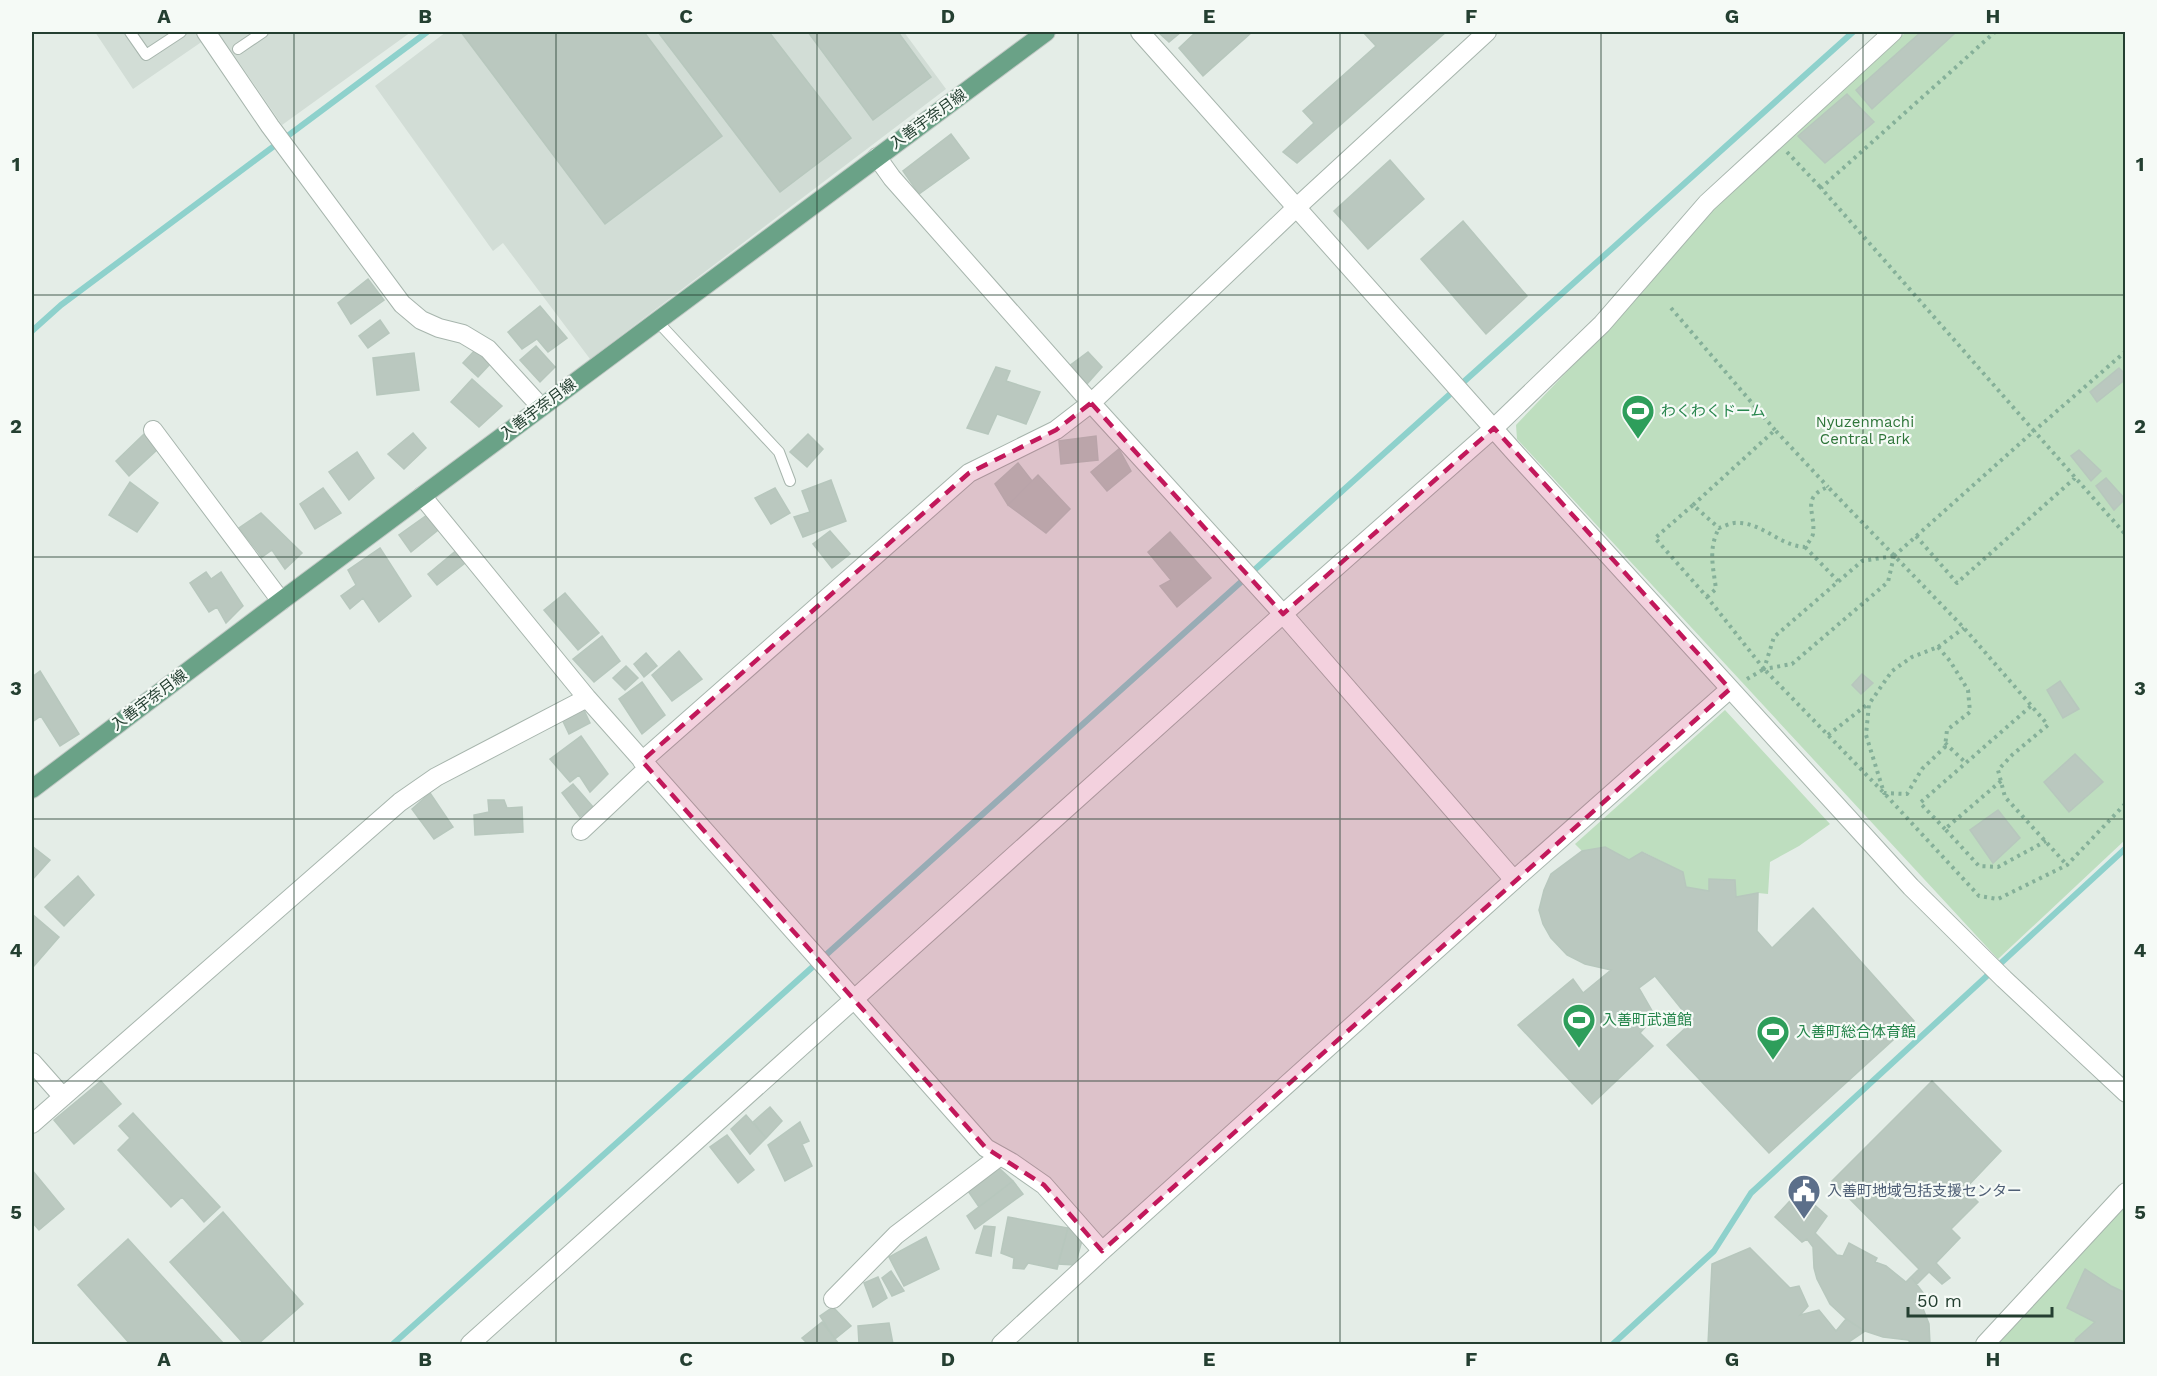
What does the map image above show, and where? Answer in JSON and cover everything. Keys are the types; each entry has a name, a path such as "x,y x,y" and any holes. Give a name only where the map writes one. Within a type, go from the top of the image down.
{"main road":[{"name":"入善宇奈月線","path":"32,789 1046,32"}],"street":[{"path":"206,32 270,126 402,304 421,320 439,328 463,334 488,349 541,407"},
{"path":"1140,32 1494,428 1911,886 2004,980 2126,1093"},
{"path":"580,831 645,765 969,473 1056,430 1091,403 1297,207 1487,32"},
{"path":"470,1344 1283,614 1494,428 1602,324 1707,203 1893,32"},
{"path":"877,157 892,178 1091,403 1283,614 1514,880"},
{"path":"153,430 281,601"},
{"path":"422,496 587,698 986,1148 1044,1185 1102,1251"},
{"path":"1011,1341 1102,1251 1730,689"},
{"path":"32,1124 400,802 446,772 587,698"},
{"path":"32,1062 63,1097"},
{"path":"833,1299 896,1235 1000,1156"},
{"path":"1986,1344 2126,1192"}],"lane":[{"path":"130,32 146,55 181,32"},
{"path":"238,49 263,32"},
{"path":"657,321 779,452 790,481"}],"path":[{"path":"1821,189 1995,32"},
{"path":"1785,150 2126,535"},
{"path":"1671,308 1775,430 1964,628 2048,725 1998,770 2005,797 2067,864"},
{"path":"1764,669 1774,637 1862,561 1894,556 2126,351"},
{"path":"1775,430 1655,538 1707,597 1764,669 1884,793 1979,896 1998,899 2067,864 2126,804"},
{"path":"1916,536 1957,583 2075,478"},
{"path":"1805,547 1813,535 1811,500 1817,491 1828,487"},
{"path":"1694,505 1719,528"},
{"path":"1707,597 1716,589 1712,541 1719,528 1736,522 1753,525 1794,546 1805,547 1838,581"},
{"path":"1730,689 1764,669 1792,664 1888,582 1894,556"},
{"path":"1828,735 1869,704 1892,671 1912,657 1938,647 1964,628"},
{"path":"1884,793 1907,794 1922,769 1945,747 1947,730 1970,712 1968,690 1950,661 1938,647"},
{"path":"1869,704 1866,735 1884,793"},
{"path":"2031,706 1920,803 1979,866 1998,867 2046,842"},
{"path":"1945,743 1966,763"},
{"path":"1944,829 2001,780"}],"highlighted area":[{"path":"1091,403 1283,614 1494,428 1730,689 1102,1251 1044,1185 986,1148 642,761 969,473 1056,430"}],"shaded area":[{"path":"95,32 216,32 133,89"},
{"path":"218,32 411,32 282,125"},
{"path":"446,32 904,32 946,89 590,359 503,243 493,251 375,86"}],"green space":[{"name":"Nyuzenmachi Central Park","path":"1906,32 2125,32 2125,840 1998,959 1517,439 1516,425 1642,293 1672,254 1713,208"},
{"path":"1725,710 1830,824 1799,846 1770,862 1768,894 1758,893 1736,897 1735,880 1710,879 1709,891 1686,887 1683,872 1643,852 1629,860 1582,851 1575,844"},
{"path":"2125,1206 2125,1344 1998,1344"}],"building":[{"path":"461,32 644,32 722,136 605,224"},
{"path":"658,32 769,32 851,138 780,192"},
{"path":"808,32 898,32 931,77 873,120"},
{"path":"1158,32 1181,32 1169,42"},
{"path":"1196,32 1252,32 1203,76 1179,48"},
{"path":"1363,32 1446,32 1297,163 1283,152 1314,123 1303,111 1376,46"},
{"path":"1921,32 1952,32 1954,34 1872,109 1856,90"},
{"path":"1847,94 1874,122 1825,163 1798,136"},
{"path":"951,134 969,158 919,194 903,171"},
{"path":"1390,160 1424,199 1368,249 1334,211"},
{"path":"1463,221 1527,296 1486,334 1421,259"},
{"path":"368,279 384,300 351,324 338,303"},
{"path":"540,306 567,338 548,352 537,339 522,349 508,332"},
{"path":"380,320 389,333 368,348 359,336"},
{"path":"536,346 555,367 540,382 520,360"},
{"path":"476,349 491,363 478,377 463,363"},
{"path":"1088,352 1102,367 1086,385 1069,366"},
{"path":"414,353 419,390 377,395 373,358"},
{"path":"996,367 1010,371 1006,381 1040,392 1026,424 997,414 988,434 967,428"},
{"path":"2119,368 2126,375 2126,379 2097,402 2090,392"},
{"path":"472,379 502,406 479,427 451,402"},
{"path":"413,433 426,448 404,469 388,454"},
{"path":"144,434 158,449 129,476 116,461"},
{"path":"808,434 823,449 807,467 790,452"},
{"path":"1096,436 1098,460 1061,464 1059,441"},
{"path":"1119,449 1131,471 1107,491 1091,472"},
{"path":"2079,450 2101,471 2091,481 2071,456"},
{"path":"357,452 374,478 349,500 329,472"},
{"path":"1018,463 1032,481 1008,505 995,484"},
{"path":"1038,475 1070,509 1046,533 1008,505"},
{"path":"2106,478 2125,499 2114,510 2096,486"},
{"path":"831,480 846,521 803,537 794,517 810,512 802,491"},
{"path":"130,482 158,503 137,532 109,515"},
{"path":"323,488 341,513 315,529 300,504"},
{"path":"775,488 790,513 771,524 755,498"},
{"path":"261,513 302,553 285,569 272,550 262,557 239,528"},
{"path":"427,515 438,530 411,552 399,535"},
{"path":"830,531 850,554 832,568 813,544"},
{"path":"1170,532 1211,578 1177,607 1160,586 1171,580 1148,552"},
{"path":"380,548 411,596 379,622 363,598 350,609 341,596 356,585 348,570"},
{"path":"458,549 469,560 437,585 428,574"},
{"path":"206,572 211,579 221,572 243,606 226,623 217,607 209,612 190,583"},
{"path":"565,593 599,633 578,650 544,610"},
{"path":"602,636 620,661 594,682 573,659"},
{"path":"679,651 702,679 672,701 652,675"},
{"path":"646,653 657,666 644,677 634,664"},
{"path":"626,666 638,678 625,690 613,678"},
{"path":"40,671 79,734 60,746 41,716 32,722 32,677"},
{"path":"1862,674 1873,683 1861,694 1852,685"},
{"path":"2060,681 2079,709 2063,718 2047,690"},
{"path":"642,682 665,715 642,734 619,699"},
{"path":"582,706 590,723 569,734 561,717"},
{"path":"581,736 608,774 590,792 579,775 570,782 550,759"},
{"path":"2075,754 2103,782 2069,812 2044,782"},
{"path":"573,784 593,807 580,817 562,793"},
{"path":"430,793 453,827 434,839 412,809"},
{"path":"488,800 504,800 507,808 522,807 523,832 475,835 474,815 489,812"},
{"path":"1998,810 2020,838 1993,863 1970,830"},
{"path":"32,846 50,860 32,880"},
{"path":"1605,847 1629,860 1642,852 1683,872 1686,887 1709,891 1709,879 1735,880 1736,897 1758,893 1757,931 1772,948 1813,908 1914,1021 1769,1153 1667,1045 1692,1022 1655,976 1639,988 1655,1016 1640,1033 1653,1046 1592,1104 1518,1025 1573,979 1583,993 1611,970 1585,964 1567,955 1551,938 1543,924 1539,910 1551,874 1582,851"},
{"path":"78,876 94,895 64,926 45,907"},
{"path":"32,914 59,937 34,966 32,964"},
{"path":"101,1081 121,1104 74,1144 54,1120"},
{"path":"1932,1081 2001,1151 1965,1189 1978,1202 1951,1229 1960,1238 1936,1263 1950,1278 1942,1284 1929,1272 1917,1284 1911,1277 1919,1269 1832,1181"},
{"path":"770,1107 782,1121 766,1138 753,1122"},
{"path":"133,1113 220,1207 204,1222 182,1197 171,1207 118,1150 130,1138 119,1126"},
{"path":"746,1115 766,1138 750,1154 731,1129"},
{"path":"800,1122 809,1141 802,1144 812,1166 785,1181 768,1145"},
{"path":"727,1135 754,1170 738,1183 710,1147"},
{"path":"999,1168 1013,1181 979,1207 968,1191"},
{"path":"32,1170 64,1209 39,1230 32,1222"},
{"path":"1013,1181 1023,1194 975,1229 967,1216"},
{"path":"1799,1191 1827,1216 1815,1233 1837,1255 1843,1256 1849,1243 1877,1258 1875,1262 1886,1266 1906,1282 1911,1277 1927,1298 1922,1306 1929,1324 1930,1344 1912,1344 1908,1340 1883,1337 1865,1331 1846,1319 1830,1304 1817,1279 1813,1247 1807,1239 1802,1242 1775,1217"},
{"path":"223,1212 303,1304 258,1344 244,1344 170,1262"},
{"path":"1008,1217 1068,1228 1057,1269 1028,1263 1024,1269 1013,1268 1014,1258 1001,1253"},
{"path":"984,1226 995,1227 991,1256 976,1253"},
{"path":"1068,1228 1083,1237 1075,1265 1058,1264"},
{"path":"926,1237 939,1269 904,1286 889,1257"},
{"path":"128,1239 224,1344 130,1344 78,1285"},
{"path":"1750,1248 1790,1288 1799,1286 1808,1306 1800,1315 1819,1310 1836,1331 1846,1319 1865,1331 1849,1342 1850,1344 1708,1344 1712,1264"},
{"path":"2085,1269 2126,1293 2126,1344 2074,1344 2076,1339 2095,1322 2067,1308"},
{"path":"891,1271 904,1291 892,1296 882,1278"},
{"path":"878,1277 887,1298 873,1307 864,1283"},
{"path":"833,1307 851,1326 835,1339 820,1316"},
{"path":"822,1322 839,1344 808,1344 802,1338"},
{"path":"889,1323 893,1344 859,1344 858,1326"}],"waterway":[{"path":"32,331 61,305 427,32"},
{"path":"393,1344 1853,32"},
{"path":"1613,1344 1714,1251 1751,1193 2126,848"}],"place":[{"name":"わくわくドーム","path":"1638,440"},
{"name":"入善町武道館","path":"1579,1049"},
{"name":"入善町総合体育館","path":"1773,1061"},
{"name":"入善町地域包括支援センター","path":"1804,1220"}]}
